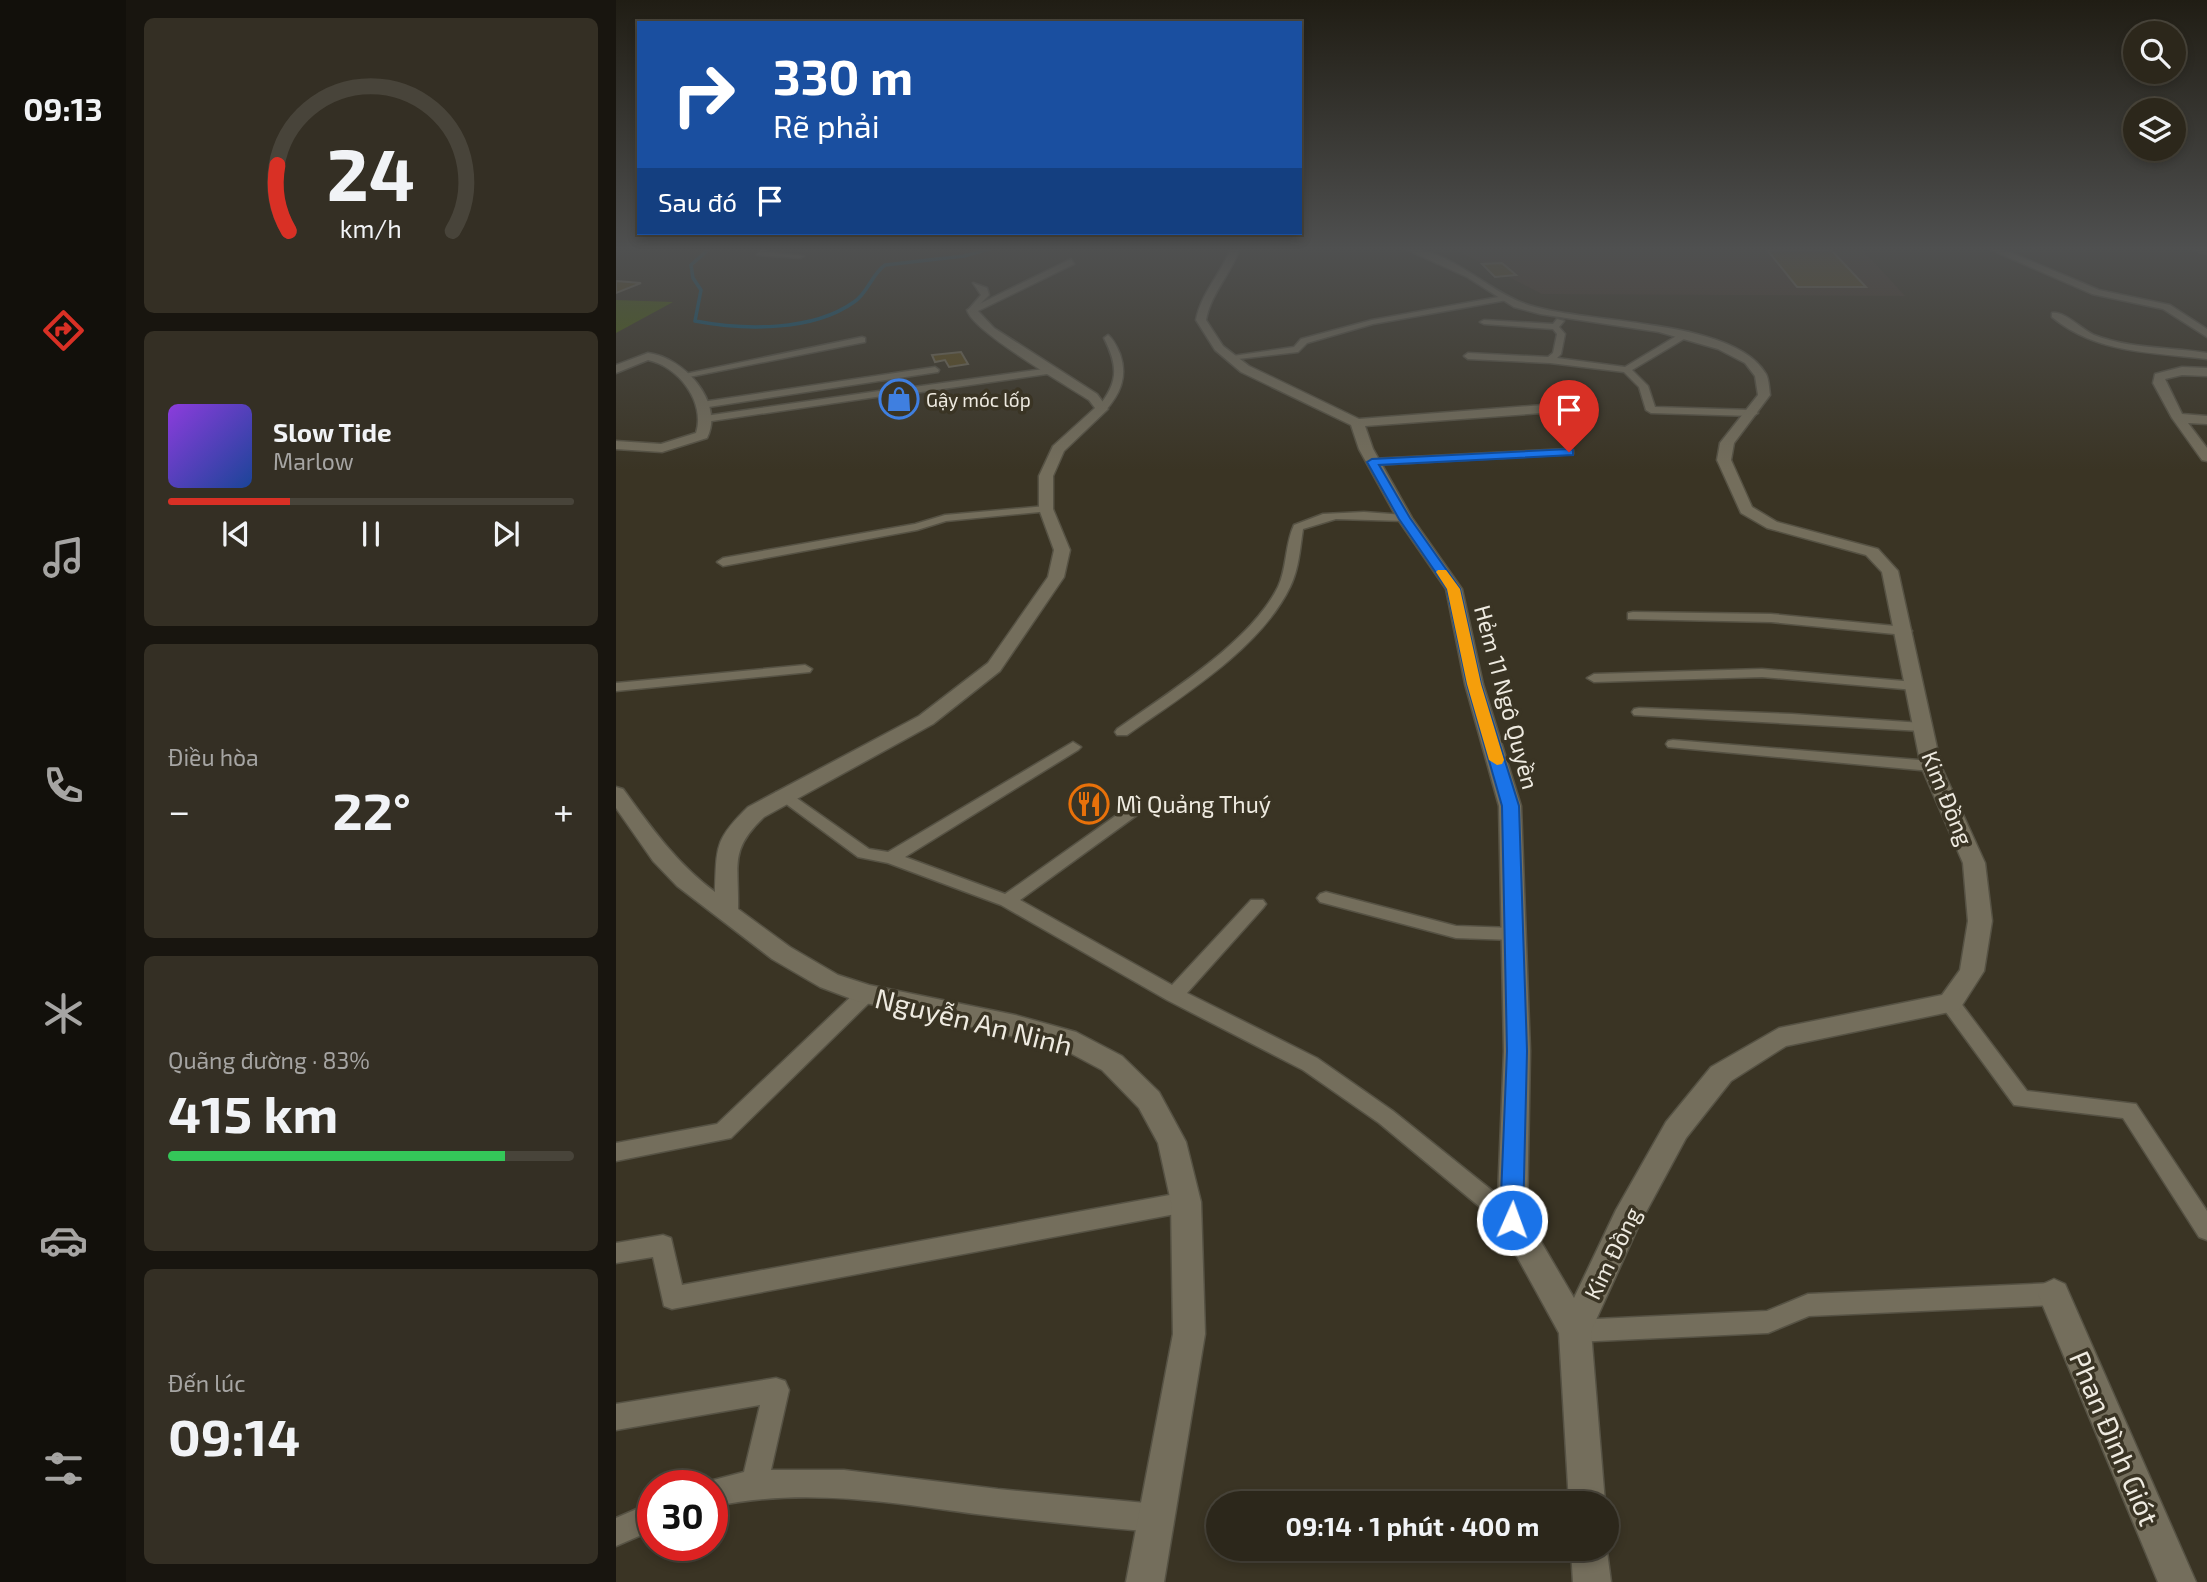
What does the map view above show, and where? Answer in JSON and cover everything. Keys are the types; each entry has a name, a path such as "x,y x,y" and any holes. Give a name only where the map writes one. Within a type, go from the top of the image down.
{"street":[{"path":"726,912 728,845 736,831 756,812 782,795 926,720 994,667 1056,577 1062,551 1046,509 1046,476 1058,449 1102,410 1093,397 980,322"},
{"path":"1202,322 1219,348 1245,369 1357,423 1569,407"},
{"name":"Kim Đồng","path":"1568,322 1686,334 1722,347 1749,361 1761,376 1765,395 1727,443 1724,460 1746,510 1772,525 1872,552 1890,571 1905,631 1931,765 1974,863 1980,921 1972,971 1950,1003 1779,1038 1721,1073 1676,1130 1627,1219 1575,1331 1586,1491"},
{"path":"2063,322 2071,330 2098,342 2207,356"},
{"path":"2189,322 2207,334"},
{"path":"616,369 648,356 664,360 684,375 700,397 705,419 702,435 662,448 616,445"},
{"path":"2207,372 2182,371 2159,377 2159,383 2178,418 2207,457"},
{"path":"2178,418 2207,420"},
{"name":"Hẻm 11 Ngô Quyền","path":"1357,423 1372,462 1405,519 1454,589 1474,684 1510,806 1517,1051 1512,1220"},
{"name":"Nguyễn An Ninh","path":"616,793 661,856 685,881 781,953 830,981 866,995 1015,1025 1067,1039 1112,1063 1149,1100 1172,1142 1186,1202 1189,1334 1145,1582"},
{"path":"1512,1220 1575,1331"},
{"name":"Phan Đình Giót","path":"2054,1294 2176,1582"},
{"path":"1591,1561 1592,1582"}],"lane":[{"path":"1230,358 1298,349 1300,342 1373,322"},
{"path":"1484,322 1497,322"},
{"path":"1550,360 1557,354 1560,322"},
{"path":"1627,370 1639,358 1664,348 1686,334"},
{"path":"1102,410 1120,386 1118,356 1108,338"},
{"path":"684,375 862,340"},
{"path":"1468,356 1550,360 1627,370 1643,386 1651,410 1753,413"},
{"path":"702,405 935,370"},
{"path":"914,390 1051,371"},
{"path":"705,419 892,393"},
{"path":"1372,462 1569,452"},
{"path":"723,562 917,527 945,518 1046,509"},
{"path":"1122,732 1192,682 1254,628 1284,586 1298,527 1311,519 1337,516 1405,519"},
{"path":"1633,616 1771,618 1905,631"},
{"path":"616,687 805,669"},
{"path":"1594,678 1762,673 1915,686"},
{"path":"1639,712 1792,718 1922,727"},
{"path":"1673,744 1931,765"},
{"path":"891,858 1073,747"},
{"path":"782,795 857,849 891,858 1007,901 1174,995 1310,1064 1386,1117 1512,1220"},
{"path":"1007,901 1134,810"},
{"path":"1326,898 1456,932 1514,934"},
{"path":"1174,995 1257,904"},
{"path":"616,1152 723,1132 866,995"},
{"path":"1950,1003 2021,1099 2129,1110 2207,1230"},
{"path":"616,1253 663,1244 672,1298 1186,1202"},
{"path":"1575,1331 1768,1322 1808,1305 2054,1294"},
{"path":"616,1417 776,1390 755,1483"},
{"path":"728,1489 755,1483 844,1483 1030,1507 1156,1518"},
{"path":"616,1532 637,1523"}],"green space":[{"path":"616,322 637,322 616,333"}],"building":[{"path":"961,352 968,364 949,367 945,360 935,362 932,355"}],"waterway":[{"path":"700,322 755,327 807,322"}],"slow traffic":[{"path":"1442,572 1454,589 1474,684 1497,760"}],"place":[{"name":"Gậy móc lốp","path":"899,399"},
{"name":"Mì Quảng Thuý","path":"1089,804"}],"route":[{"path":"1512,1220 1517,1051 1510,806 1474,684 1454,589 1405,519 1372,462 1569,452"}]}
